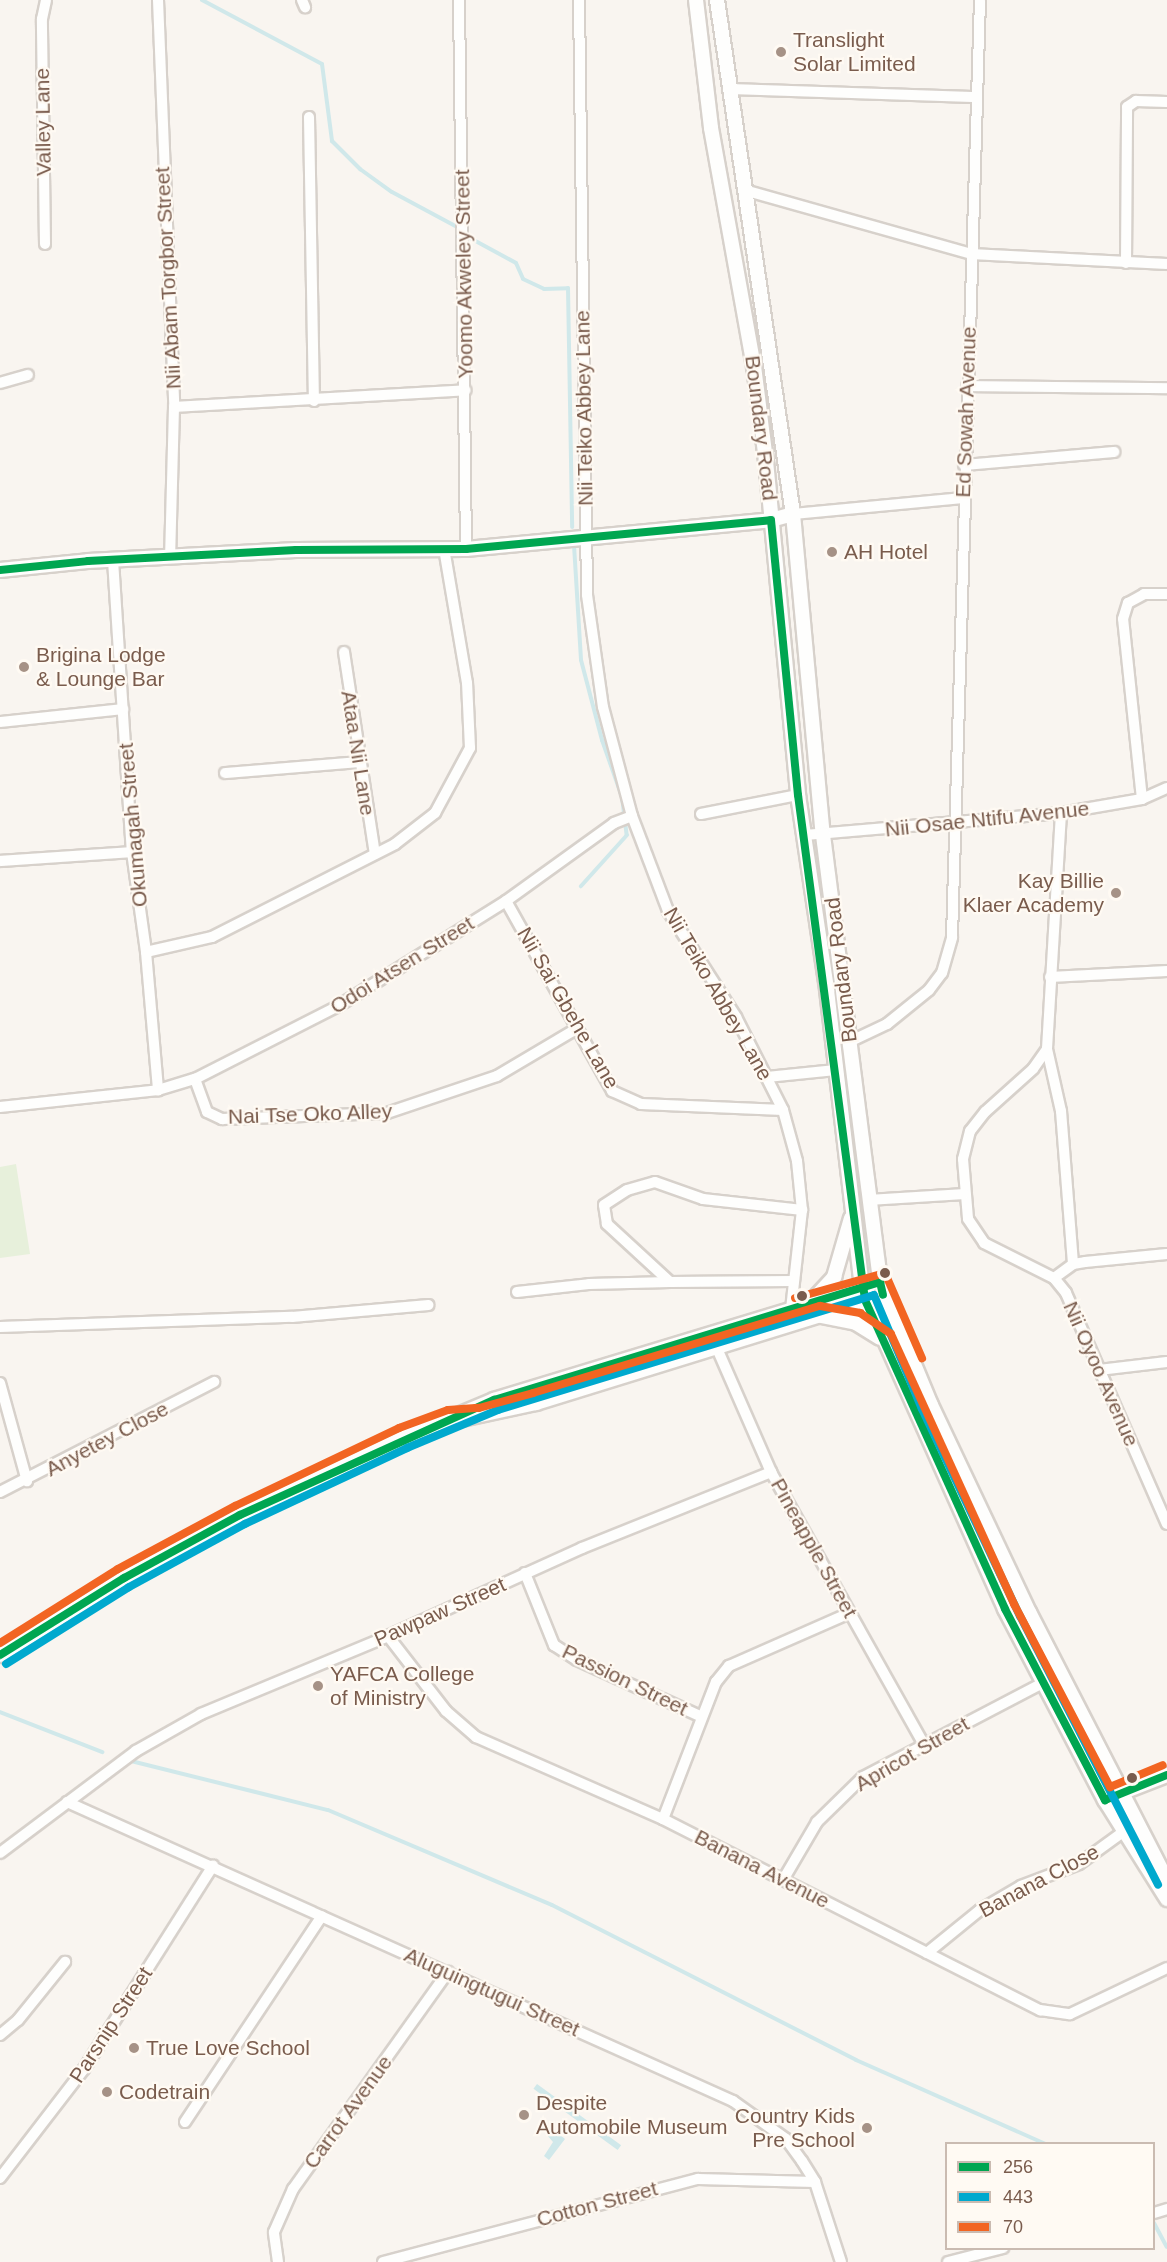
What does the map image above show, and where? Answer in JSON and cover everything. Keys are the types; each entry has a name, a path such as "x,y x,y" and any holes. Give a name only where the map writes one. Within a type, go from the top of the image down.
{"main road":[{"name":"Boundary Road","path":"696,0 711,128 754,366 798,795 864,1294 882,1339 999,1598 1105,1800 1167,1899"},
{"name":"Boundary Road","path":"717,0 728,89 775,372 793,514 823,835 881,1289 985,1520 1120,1792 1167,1880"},
{"path":"0,570 113,560 296,550 466,549 771,520 793,514"},
{"path":"809,1304 834,1277 854,1210"},
{"path":"0,1655 124,1578 240,1515 403,1438 451,1420 494,1400 809,1304 881,1289"},
{"path":"451,1420 481,1418 536,1403 819,1316 864,1294"},
{"path":"819,1316 856,1323 882,1339"},
{"path":"1105,1800 1120,1792 1167,1775"}],"street":[{"name":"Valley Lane","path":"45,244 42,19 46,0"},
{"name":"Nii Abam Torgbor Street","path":"158,0 174,407 170,557"},
{"name":"Yoomo Akweley Street","path":"459,0 466,390 466,549"},
{"name":"Nii Teiko Abbey Lane","path":"579,0 587,596 603,707 630,817 668,911 736,1017 783,1110 797,1161 802,1210 791,1310"},
{"name":"Ed Sowah Avenue","path":"849,1042 887,1024 928,990 942,973 952,937 958,824 957,683 980,0"},
{"path":"728,89 975,97"},
{"path":"1126,263 1127,107 1136,101 1167,102"},
{"path":"309,117 314,401"},
{"path":"744,190 971,254 1167,264"},
{"path":"0,383 28,375"},
{"path":"967,386 1167,388"},
{"path":"174,407 314,401 466,390"},
{"path":"964,465 1114,452"},
{"path":"793,514 963,498"},
{"path":"146,952 212,938 375,854 435,813 470,748 467,682 444,549"},
{"name":"Okumagah Street","path":"113,560 132,852 146,952 158,1090"},
{"path":"1142,799 1123,619 1128,603 1144,594 1167,594"},
{"name":"Ataa Nii Lane","path":"344,652 358,762 375,854"},
{"path":"0,723 123,709"},
{"path":"225,773 358,762"},
{"name":"Nii Osae Ntifu Avenue","path":"804,835 958,824 1061,813 1142,799 1167,788"},
{"path":"701,814 798,795"},
{"path":"1061,813 1047,1049 1061,1111 1073,1264"},
{"name":"Odoi Atsen Street","path":"0,1107 158,1090 195,1079 338,1006 506,901 614,823 630,817"},
{"path":"0,861 132,852"},
{"name":"Nii Sai Gbehe Lane","path":"506,901 612,1091 624,1099 689,1109 783,1110"},
{"path":"1050,977 1167,971"},
{"name":"Nai Tse Oko Alley","path":"195,1079 207,1112 222,1119 387,1113 497,1076 576,1029"},
{"name":"Nii Oyoo Avenue","path":"1047,1049 1033,1069 985,1112 970,1131 963,1159 964,1194 968,1219 984,1243 1054,1278 1066,1293 1167,1524"},
{"path":"767,1077 836,1070"},
{"path":"670,1282 607,1224 604,1205 627,1190 655,1182 703,1199 802,1210"},
{"path":"869,1200 964,1194"},
{"path":"1054,1278 1073,1264 1167,1254"},
{"path":"517,1292 589,1284 794,1281"},
{"path":"0,1327 280,1317 428,1305"},
{"name":"Pineapple Street","path":"716,1346 771,1472 923,1743"},
{"path":"1098,1370 1167,1362"},
{"name":"Anyetey Close","path":"0,1492 27,1482 213,1382"},
{"path":"0,1383 27,1482"},
{"name":"Pawpaw Street","path":"0,1853 136,1751 201,1714 388,1636 525,1574 771,1472"},
{"name":"Passion Street","path":"525,1574 554,1645 577,1660 702,1717"},
{"path":"663,1819 716,1682 729,1666 850,1613"},
{"name":"Banana Avenue","path":"388,1636 446,1711 476,1737 663,1819 927,1953 1054,2014 1084,2008 1167,1968"},
{"name":"Apricot Street","path":"783,1880 816,1822 839,1797 863,1777 923,1743 1043,1683"},
{"name":"Aluguingtugui Street","path":"67,1802 733,2101 786,2139 815,2182 841,2262"},
{"name":"Banana Close","path":"927,1953 980,1910 1021,1886 1079,1864 1123,1832"},
{"name":"Parsnip Street","path":"0,2178 84,2069 213,1866"},
{"path":"185,2122 322,1916"},
{"path":"0,2035 18,2020 65,1962"},
{"name":"Carrot Avenue","path":"278,2262 274,2232 292,2189 448,1972"},
{"name":"Cotton Street","path":"383,2262 698,2179 815,2182"},
{"path":"948,2262 996,2250"}],"green space":[{"path":"16,1164 30,1254 0,1258 0,1167"}],"water":[{"path":"537,2084 621,2145 618,2150 533,2089"},
{"path":"552,2128 565,2139 549,2160 544,2156 553,2142 547,2135"}],"waterway":[{"path":"202,0 322,64 332,141 360,169 392,192 457,227"},
{"path":"470,238 516,263 523,279 544,289 568,288 572,527"},
{"path":"574,545 581,660 602,740 622,797 627,835 581,886"},
{"path":"0,1712 102,1752"},
{"path":"127,1760 328,1810 552,1905 856,2060 1041,2142"},
{"path":"1155,2225 1167,2247"}],"transit line":[{"name":"256","path":"0,570 88,561 296,550 466,549 771,520 798,795 865,1300 1005,1609 1105,1800 1167,1775"},
{"name":"70","path":"795,1298 885,1273 922,1358"},
{"name":"256","path":"0,1655 124,1578 240,1515 494,1400 880,1282 883,1295"},
{"name":"443","path":"6,1664 129,1587 245,1524 407,1448 498,1410 874,1295 922,1409 1020,1616 1158,1885"},
{"name":"70","path":"0,1643 118,1569 235,1506 399,1428 448,1410 479,1408 533,1393 820,1306 860,1313 891,1334 1014,1604 1110,1787 1163,1765"}],"place":[{"name":"Translight Solar Limited","path":"781,52"},
{"name":"AH Hotel","path":"832,552"},
{"name":"Brigina Lodge & Lounge Bar","path":"24,667"},
{"name":"Kay Billie Klaer Academy","path":"1116,893"},
{"name":"YAFCA College of Ministry","path":"318,1686"},
{"name":"True Love School","path":"134,2048"},
{"name":"Codetrain","path":"107,2092"},
{"name":"Despite Automobile Museum","path":"524,2115"},
{"name":"Country Kids Pre School","path":"867,2128"}]}
